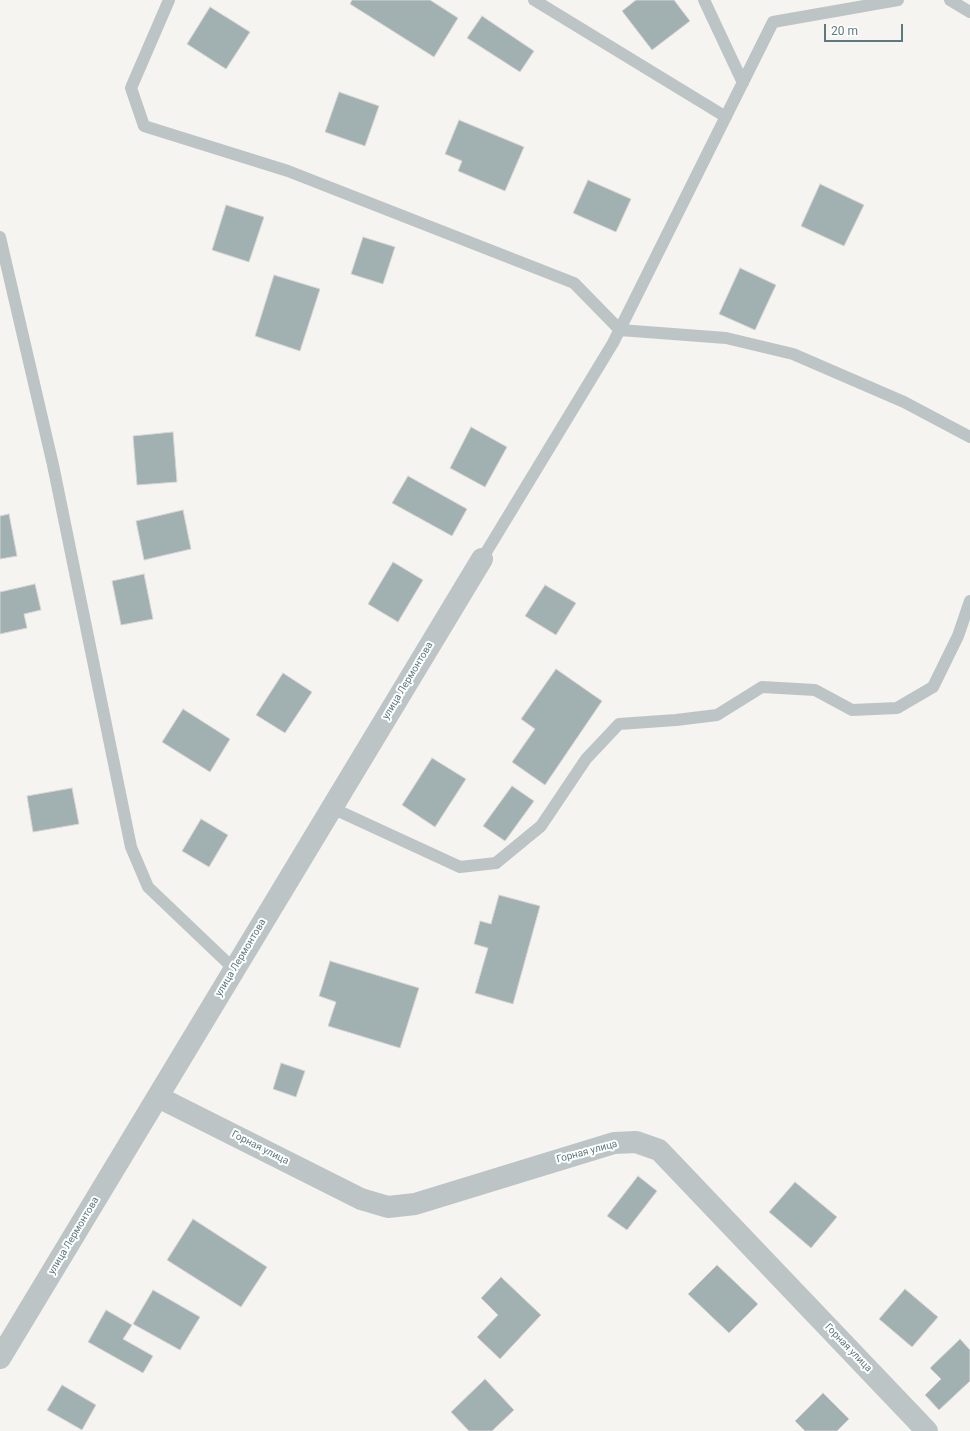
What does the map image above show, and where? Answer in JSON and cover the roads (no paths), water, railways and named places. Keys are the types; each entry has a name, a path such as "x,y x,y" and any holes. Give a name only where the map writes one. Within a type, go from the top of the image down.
{"street":[{"name":"улица Лермонтова","path":"0,1358 482,559"},
{"name":"Горная улица","path":"158,1097 361,1199 388,1207 415,1204 614,1143 636,1142 659,1150 927,1431"}],"lane":[{"path":"170,0 131,88 144,126 288,171 574,283 620,330 726,338 794,354 904,402 970,437"},
{"path":"534,0 726,117"},
{"path":"704,0 743,83"},
{"path":"482,559 613,343 773,22 898,0"},
{"path":"950,0 970,12"},
{"path":"0,237 53,466 131,847 148,887 234,969"},
{"path":"332,808 460,867 496,863 541,826 586,759 619,724 676,720 717,714 762,686 815,690 852,710 897,708 933,687 958,636 970,600"}]}
